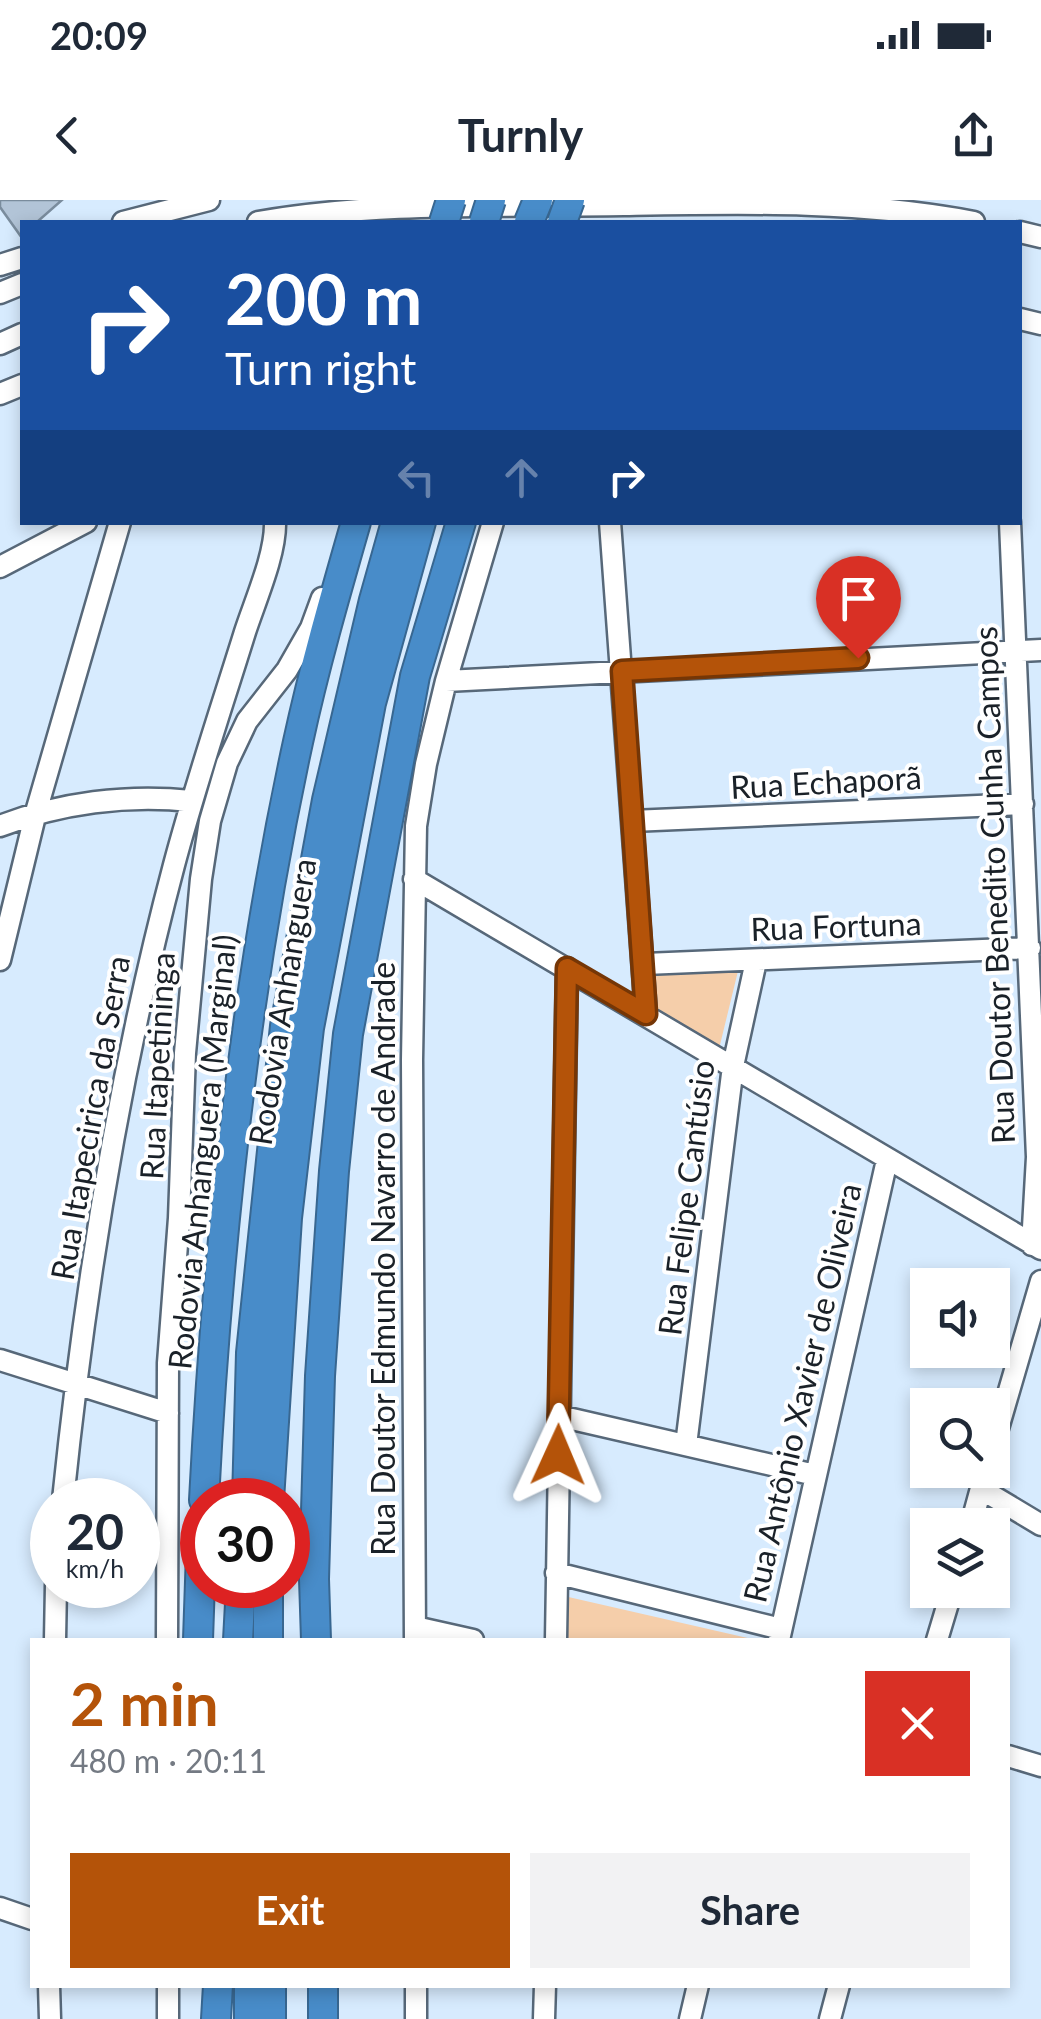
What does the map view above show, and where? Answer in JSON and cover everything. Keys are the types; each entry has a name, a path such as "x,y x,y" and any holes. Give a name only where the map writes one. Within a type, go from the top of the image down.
{"highway":[{"name":"Rodovia Anhanguera","path":"246,1478 251,1353 285,1026 335,766 395,525"},
{"name":"Rodovia Anhanguera","path":"270,1478 288,1218 309,1028 371,703 420,525"},
{"path":"316,1638 320,1376 348,1034 416,676 459,525"},
{"name":"Rodovia Anhanguera (Marginal)","path":"206,1478 242,1058 298,739 355,528"},
{"path":"198,1638 199,1608"},
{"path":"238,1638 241,1608"},
{"path":"246,1608 248,1638"},
{"path":"268,1608 268,1638"},
{"path":"199,1988 199,2019"},
{"path":"216,2019 218,1988"},
{"path":"249,1988 249,2019"},
{"path":"271,1988 271,2019"},
{"path":"323,1988 323,2019"}],"street":[{"path":"131,220 209,200"},
{"path":"334,200 363,211"},
{"path":"894,200 934,214"},
{"path":"277,220 423,206 830,206 964,220"},
{"path":"0,567 80,525"},
{"path":"0,960 36,812 119,525"},
{"name":"Rua Itapecirica da Serra","path":"65,1478 75,1384 122,1088 154,943 192,801 256,600 274,525"},
{"name":"Rua Doutor Edmundo Navarro de Andrade","path":"415,1633 416,826 446,681 492,525"},
{"path":"610,525 646,1014"},
{"name":"Rua Doutor Benedito Cunha Campos","path":"1010,525 1039,1162 1036,1247"},
{"name":"Rua Itapetininga","path":"167,1638 168,1413 185,1053 210,821 246,721 287,670 311,628 355,528"},
{"path":"446,681 1041,650"},
{"path":"0,826 36,812 156,797 192,801"},
{"name":"Rua Echaporã","path":"632,821 1023,804"},
{"path":"414,879 1036,1247"},
{"name":"Rua Fortuna","path":"645,964 1030,948"},
{"name":"Rua Felipe Cantúsio","path":"686,1445 733,1066 756,960"},
{"path":"556,1638 567,968"},
{"name":"Rua Antônio Xavier de Oliveira","path":"780,1634 887,1160"},
{"path":"1010,1388 1041,1281"},
{"path":"0,1360 168,1413"},
{"path":"559,1416 815,1475"},
{"path":"995,1488 1041,1525"},
{"path":"556,1572 780,1634"},
{"path":"54,1638 55,1608"},
{"path":"939,1638 947,1608"},
{"path":"415,1633 456,1638"},
{"path":"1010,1757 1041,1766"},
{"path":"0,1908 30,1919"},
{"path":"50,1988 50,2019"},
{"path":"168,1988 168,2019"},
{"path":"416,1988 416,2019"},
{"path":"544,2019 546,1988"},
{"path":"690,2019 697,1988"},
{"path":"830,2019 838,1988"}],"shaded area":[{"path":"738,971 719,1049 653,1011 650,974"},
{"path":"564,1596 748,1638 565,1638"}],"building":[{"path":"0,200 62,200 39,220 20,220 20,235 0,207"}],"route":[{"path":"558,1455 567,968 646,1014 622,671 858,658"}]}
